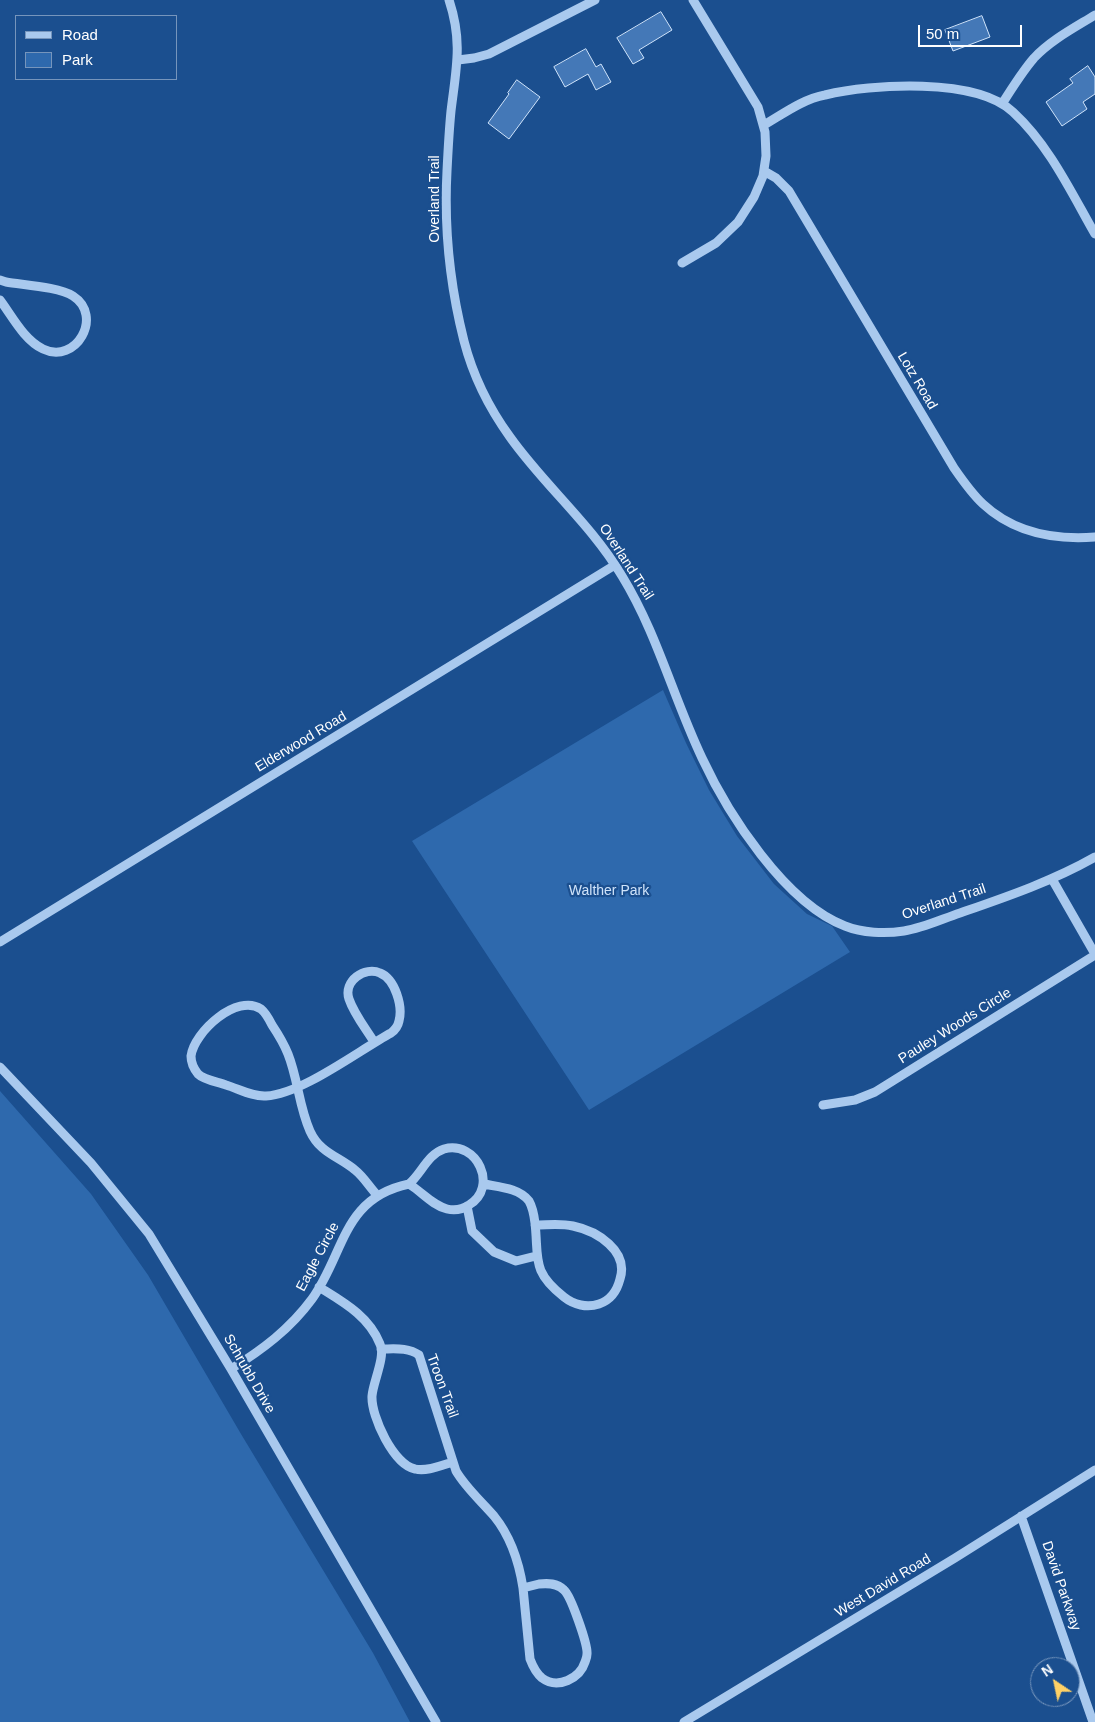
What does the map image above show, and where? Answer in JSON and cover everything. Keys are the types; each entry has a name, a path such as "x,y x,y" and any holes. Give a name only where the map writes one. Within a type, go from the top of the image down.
{"street":[{"name":"Overland Trail","path":"449,0 453,11 458,60 451,111 446,213 451,272 465,343 482,390 510,437 590,529 639,604 702,758 729,809 742,829 776,873 802,899 822,914 845,927 866,931 902,931 971,909 1052,879"},
{"path":"458,60 490,54 595,0"},
{"path":"682,263 716,243 738,222 754,197 764,171 766,156 764,124 758,107 749,89 693,0"},
{"path":"1002,104 1025,69 1035,58 1059,38 1095,14"},
{"path":"764,124 794,107 824,95 865,89 892,87 958,89 987,97 1012,111 1036,136 1095,234"},
{"name":"Lotz Road","path":"764,171 776,178 790,191 948,460 970,491 992,511 1018,527 1044,535 1070,539 1095,537"},
{"path":"0,280 62,291 73,296 85,310 87,321 85,333 72,348 62,352 42,349 27,336 0,300"},
{"name":"Elderwood Road","path":"0,942 615,565"},
{"path":"1095,857 1052,879 1095,954"},
{"name":"Pauley Woods Circle","path":"823,1105 855,1100 874,1092 1095,954"},
{"path":"374,1042 351,1005 348,992 354,978 363,973 374,971 387,977 393,985 400,1015 394,1030 298,1088 266,1096 253,1094 202,1076 193,1066 191,1057 194,1048 212,1022 226,1012 249,1004 264,1012 280,1037 288,1055 298,1088 310,1131 316,1142 326,1152 357,1172 378,1196"},
{"name":"Schrubb Drive","path":"0,1067 91,1163 125,1202 149,1234 231,1368 436,1722"},
{"path":"455,1148 475,1158 481,1167 484,1184 480,1195 474,1202 457,1210 434,1204 418,1189 409,1184 434,1155 443,1149 455,1148"},
{"name":"Eagle Circle","path":"231,1368 255,1354 299,1316 319,1287 347,1229 357,1215 378,1196 393,1187 409,1184"},
{"path":"484,1184 513,1190 524,1195 530,1202 535,1225 536,1256 542,1275 548,1283 572,1303 583,1306 597,1305 608,1301 621,1279 622,1268 617,1254 609,1244 594,1234 571,1226 558,1224 535,1225"},
{"path":"467,1206 472,1231 494,1252 516,1261 536,1256"},
{"path":"319,1287 360,1314 381,1344 372,1405 375,1417 401,1461 415,1469 438,1467 453,1462"},
{"name":"Troon Trail","path":"381,1349 404,1349 415,1352 419,1356 453,1462 462,1482 494,1517 510,1541 520,1568 529,1650 534,1670 543,1679 553,1683 572,1679 579,1674 585,1664 587,1654 581,1630 568,1594 556,1585 539,1584 523,1588"},
{"name":"West David Road","path":"684,1722 1095,1470"},
{"name":"David Parkway","path":"1021,1516 1093,1722"}],"green space":[{"name":"Walther Park","path":"663,690 709,790 737,836 774,884 807,914 832,926 850,952 589,1110 412,841"},
{"path":"0,1091 91,1194 148,1275 373,1653 410,1722 0,1722"}],"building":[{"path":"661,12 672,30 639,50 644,58 633,64 617,38"},
{"path":"982,16 990,37 953,51 945,30"},
{"path":"586,49 596,67 601,64 611,82 596,90 588,74 565,87 554,67"},
{"path":"1088,66 1095,77 1095,94 1083,102 1087,109 1062,126 1046,102 1073,83 1070,79"},
{"path":"517,80 540,97 509,139 488,123"}]}
